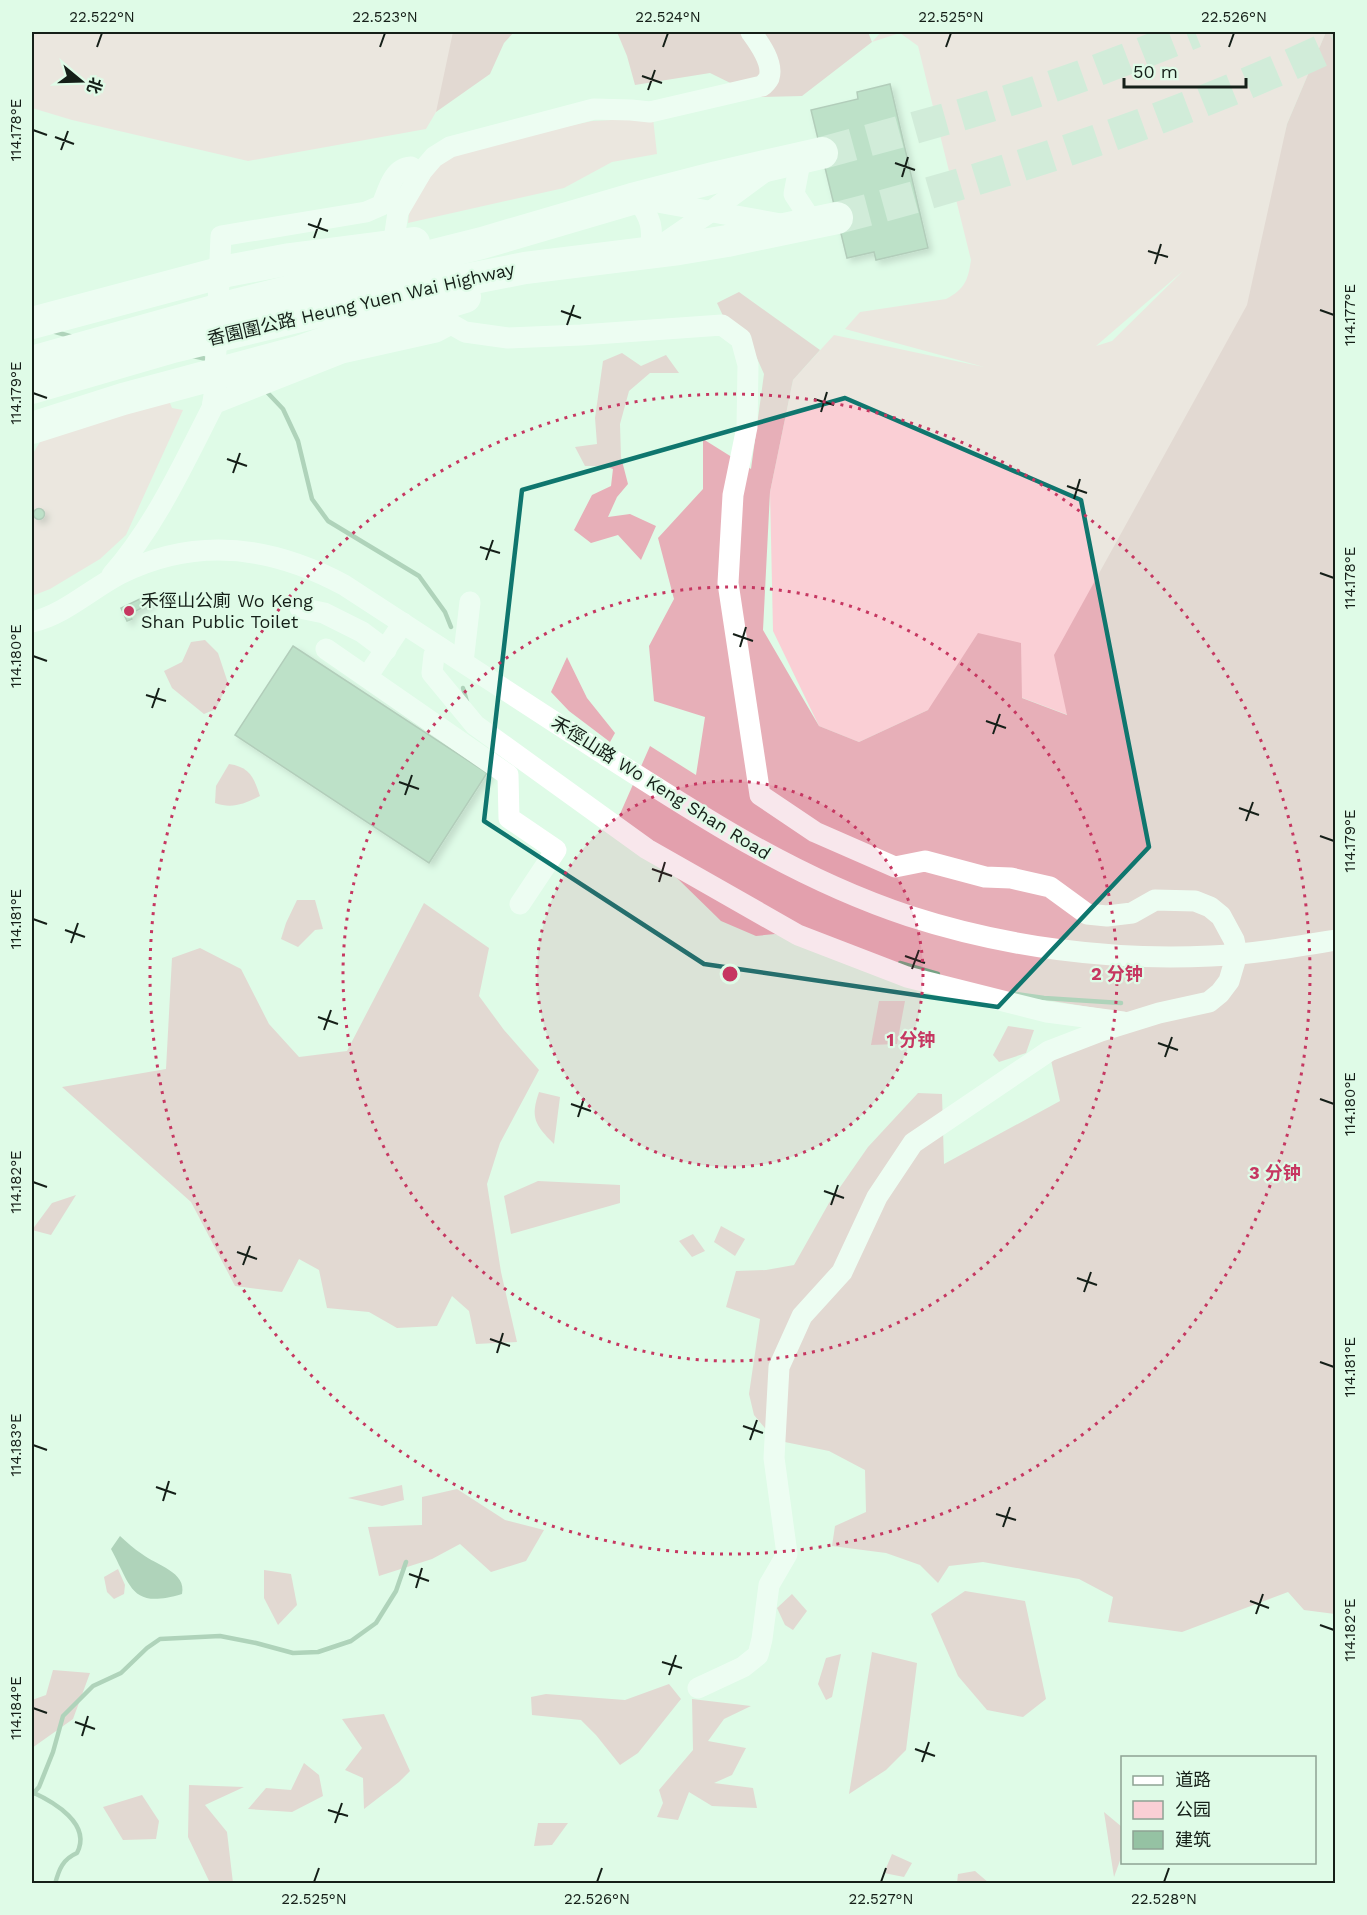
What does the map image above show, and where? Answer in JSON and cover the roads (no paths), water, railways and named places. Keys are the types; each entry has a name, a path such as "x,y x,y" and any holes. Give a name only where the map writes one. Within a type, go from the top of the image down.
{"highway":[{"name":"香園圍公路 Heung Yuen Wai Highway","path":"32,362 239,304 473,246 634,198 800,157"},
{"path":"32,323 154,289 245,267 290,259 427,242 634,198"},
{"name":"香園圍公路 Heung Yuen Wai Highway","path":"32,388 173,347 387,295 525,268 727,242 816,223"},
{"path":"32,428 123,399 298,352 389,320 481,292 541,276 647,253"}],"street":[{"path":"698,1688 743,1667 758,1655 769,1585 787,1554 774,1458 780,1366 802,1316 842,1272 877,1197 913,1143 1049,1051 1130,1022 1209,1002 1226,987 1232,975 1237,954 1234,940 1221,916 1210,907 1195,901 1155,900 1132,914 1107,916 1087,914 1050,887 1011,878 985,877 925,861 895,867 815,832 760,795 728,583 733,495 747,427 748,364 741,339 723,325 508,338 465,332 423,309 403,279 394,240 398,212 419,176 434,157 450,147 594,109 650,112 762,86 769,79 770,67 751,32"},
{"path":"647,253 800,157"},
{"path":"800,157 794,194 816,223"},
{"path":"96,589 128,556 148,529 213,404 221,236 366,212 382,205 395,175 403,168 411,167 419,176"},
{"path":"634,198 710,212 816,223"},
{"path":"634,198 649,217 652,226 647,253"},
{"path":"213,404 342,354 436,332 451,324"},
{"name":"禾徑山路 Wo Keng Shan Road","path":"32,622 50,616 119,575 160,559 196,551 240,550 277,557 310,568 344,585 736,838 808,875 880,906 963,931 1055,948 1138,956 1237,954 1335,940"},
{"path":"463,662 470,602"},
{"path":"300,608 324,613 362,632 386,650"},
{"path":"367,677 404,623"},
{"path":"439,646 434,655 432,673 475,725 648,849 798,934 907,977 1047,1012 1130,1022"},
{"path":"326,649 508,775 509,818 556,850 520,904"}],"waterway":[{"path":"52,331 73,337"},
{"path":"193,356 211,360"},
{"path":"265,390 283,409 298,441 312,499 328,521 419,576 445,612 451,627"},
{"path":"463,688 467,702"},
{"path":"900,963 938,974"},
{"path":"1016,994 1121,1003"},
{"path":"32,1795 39,1787 53,1752 63,1716 93,1686 121,1673 160,1639 220,1636 293,1653 318,1652 351,1641 376,1623 396,1591 406,1562"},
{"path":"32,1792 60,1808 75,1824 79,1833 80,1842 77,1853 62,1865 55,1884"}],"tunnel":[{"path":"822,153 1030,94 1195,32"},
{"path":"837,218 964,183 1090,143 1214,97 1336,44"}],"place":[{"name":"禾徑山公廁 Wo Keng Shan Public Toilet","path":"129,611"}]}
